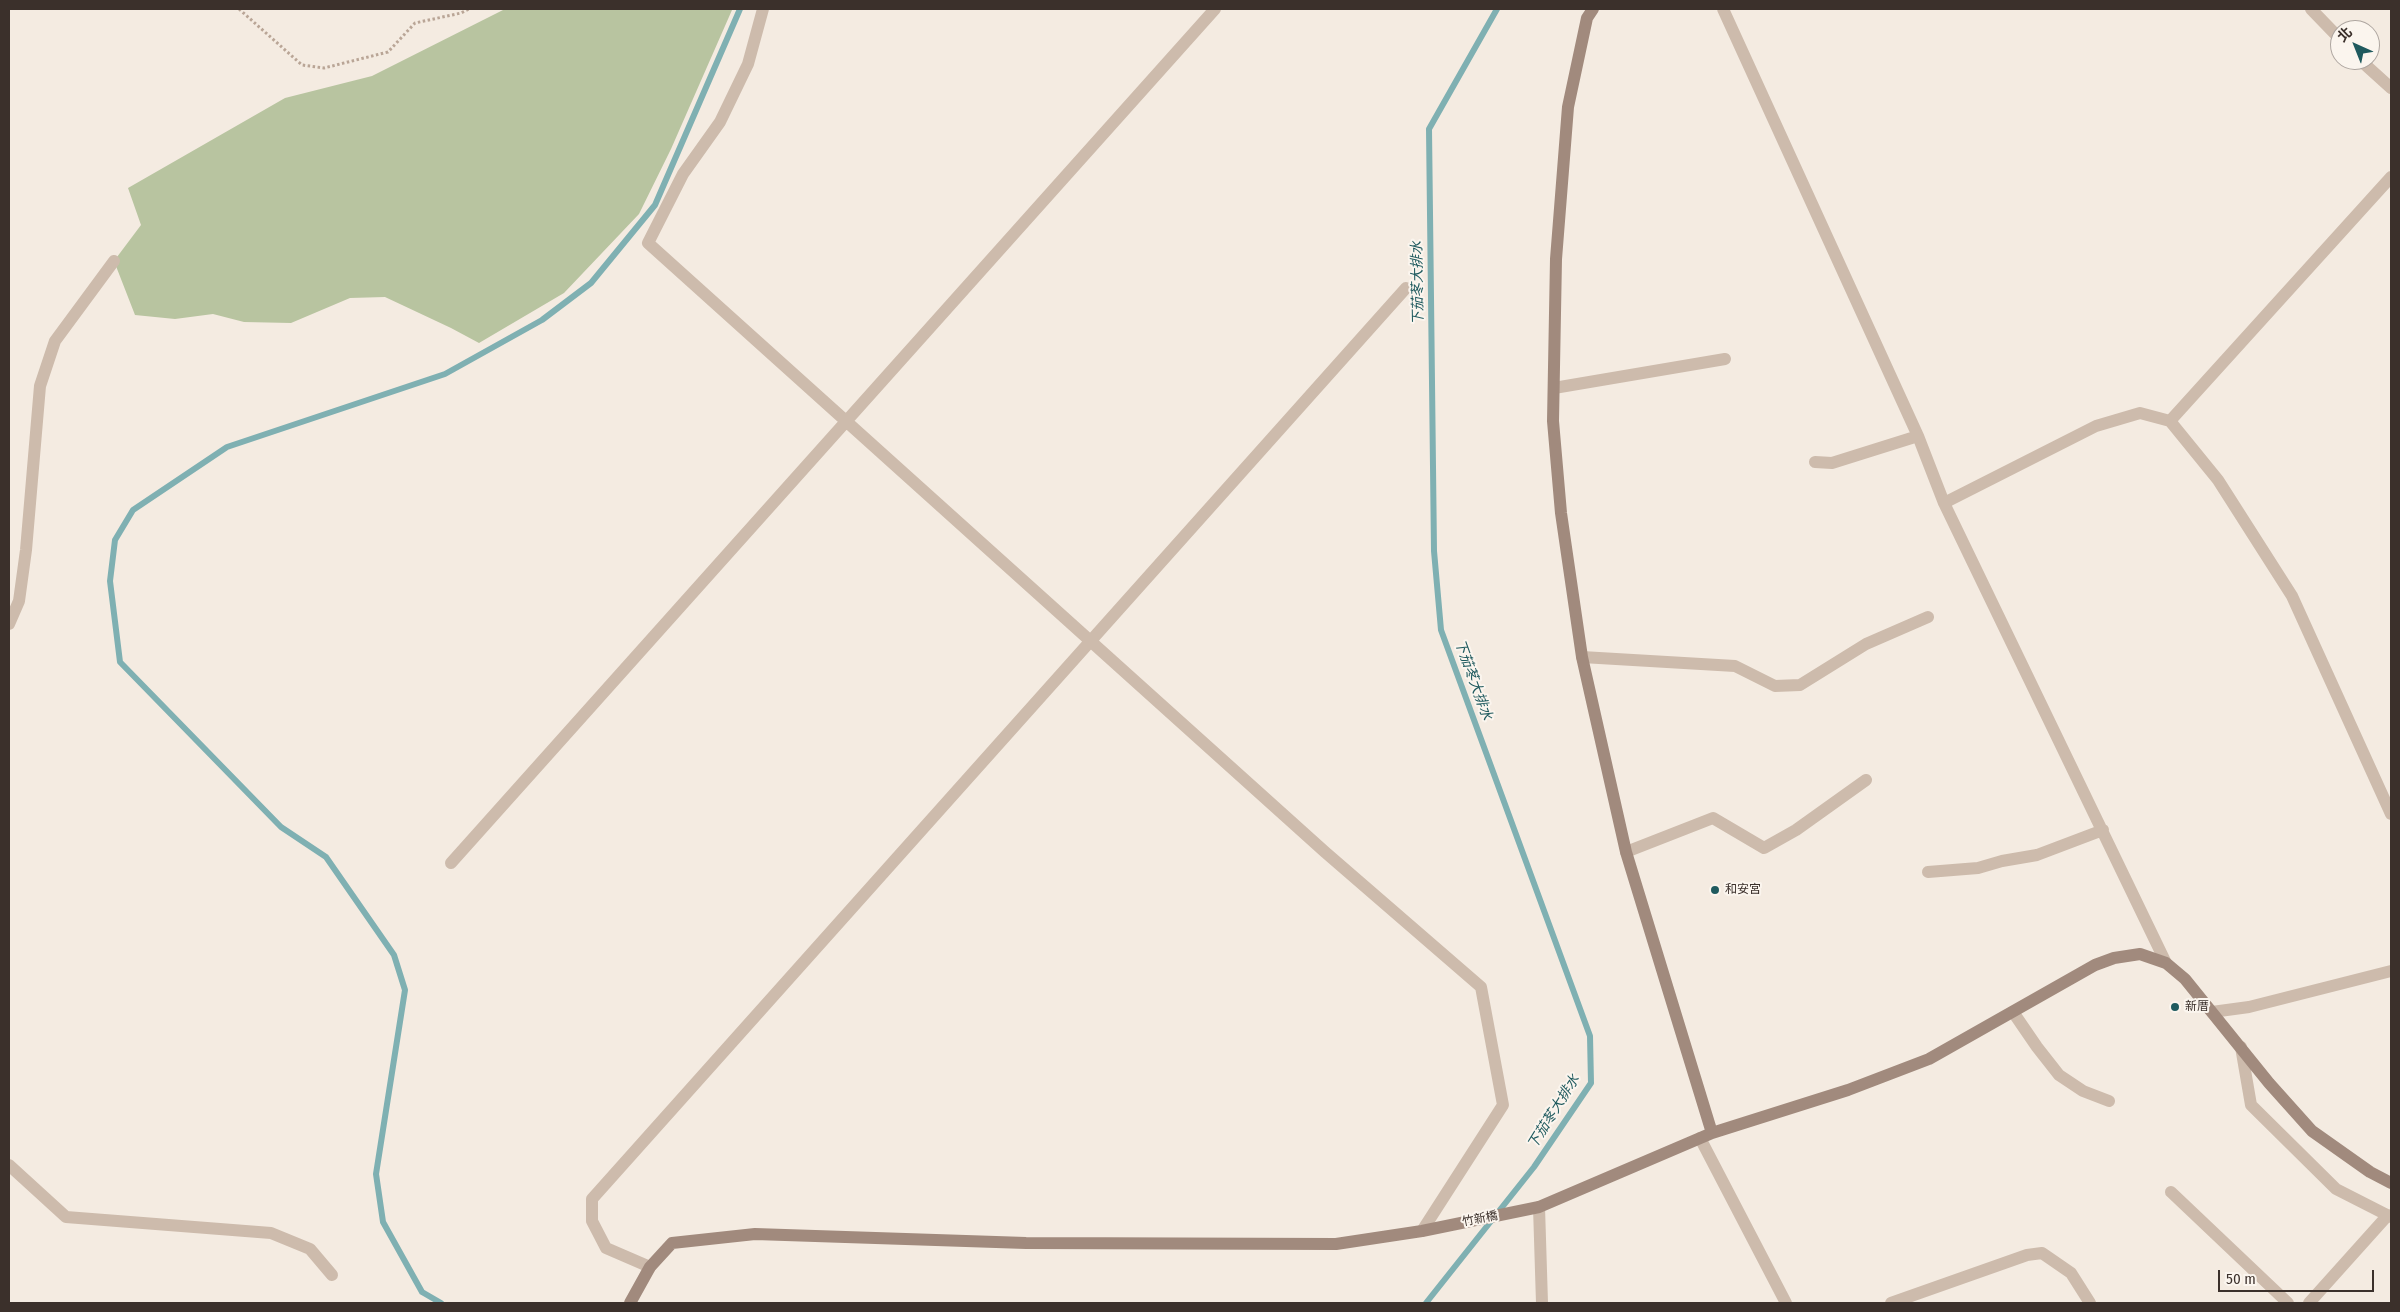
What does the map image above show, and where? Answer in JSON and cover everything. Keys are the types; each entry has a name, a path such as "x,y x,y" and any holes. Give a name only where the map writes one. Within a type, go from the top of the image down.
{"street":[{"path":"1593,9 1587,18 1568,107 1556,259 1553,421 1561,513 1582,657 1626,852 1706,1135"},
{"name":"竹新橋","path":"650,1267 672,1243 755,1234 1026,1243 1336,1244 1422,1231 1539,1207 1706,1135 1848,1090 1929,1059 2095,965 2114,958 2140,954 2166,963"},
{"path":"2166,963 2184,979 2269,1083 2312,1131 2370,1172 2391,1183"},
{"path":"630,1303 650,1267"}],"lane":[{"path":"763,9 748,64 720,122 683,174 648,243 1325,852 1480,987 1503,1105 1422,1231"},
{"path":"451,863 845,420 1215,9"},
{"path":"1723,9 1918,436 1944,503 2166,963"},
{"path":"2311,9 2330,29"},
{"path":"2371,70 2391,88"},
{"path":"2170,421 2391,177"},
{"path":"9,624 19,601 26,550 40,386 55,341 114,262"},
{"path":"650,1267 606,1248 592,1221 592,1199 1406,288"},
{"path":"1554,388 1725,359"},
{"path":"1944,503 2096,426 2140,413 2170,421 2218,480 2292,596 2391,814"},
{"path":"1815,462 1832,463 1918,436"},
{"path":"1582,657 1735,666 1775,686 1800,685 1866,644 1928,617"},
{"path":"1626,852 1714,818 1764,848 1796,830 1866,780"},
{"path":"1928,872 1978,868 2002,861 2036,855 2103,830"},
{"path":"2212,1012 2249,1007 2391,971"},
{"path":"2013,1012 2037,1048 2059,1075 2083,1091 2109,1102"},
{"path":"2241,1047 2251,1105 2336,1189 2390,1216 2309,1303"},
{"path":"1706,1135 1786,1303"},
{"path":"9,1165 66,1217 272,1233 310,1249 332,1276"},
{"path":"2171,1192 2288,1303"},
{"path":"1539,1207 1542,1303"},
{"path":"1890,1303 2027,1255 2042,1253 2071,1273 2090,1303"}],"path":[{"path":"239,9 302,66 324,68 388,52 416,23 461,13 469,9"}],"green space":[{"path":"505,9 732,10 671,149 639,214 564,293 479,343 385,297 350,298 291,323 244,322 213,314 175,319 135,315 114,261 141,225 128,188 285,98 372,76"}],"waterway":[{"path":"441,1303 422,1292 383,1222 376,1174 405,990 394,955 326,857 281,827 120,662 110,581 115,540 133,510 227,447 445,374 542,320 591,283 655,205 740,9"},
{"name":"下茄苳大排水","path":"1426,1303 1534,1167 1591,1083 1590,1036 1441,630 1434,551 1429,129 1497,9"}],"place":[{"name":"和安宮","path":"1715,890"},
{"name":"新厝","path":"2175,1007"}]}
